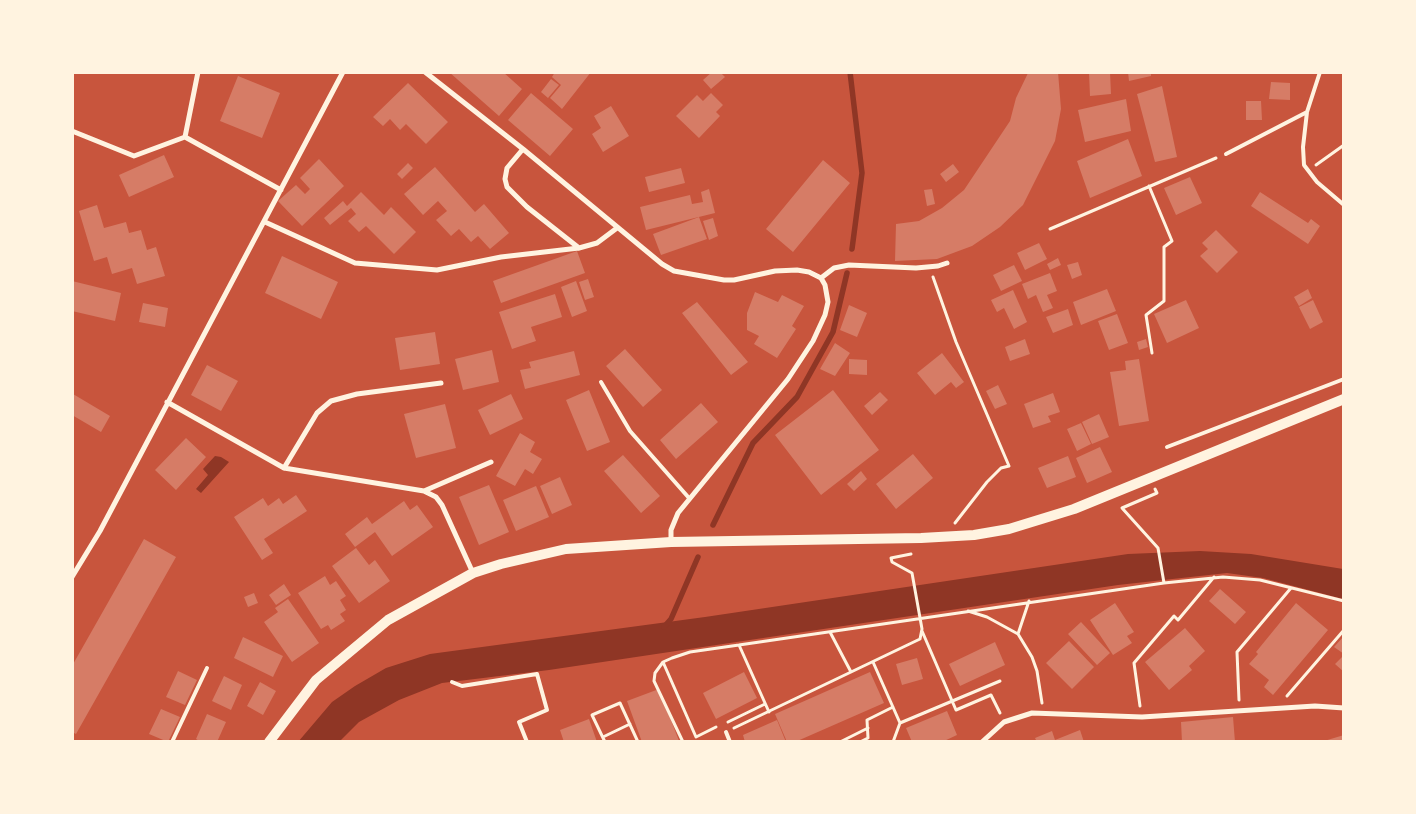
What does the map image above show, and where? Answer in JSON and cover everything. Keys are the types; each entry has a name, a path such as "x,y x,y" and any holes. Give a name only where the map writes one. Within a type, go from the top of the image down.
{"main road":[{"path":"269,742 316,680 388,620 473,574 501,564 566,549 671,542 921,538 955,536 1008,529 1045,519 1344,399"}],"street":[{"path":"185,137 198,72"},
{"path":"72,577 100,531 343,72"},
{"path":"425,72 523,149 649,256 674,271 734,280 775,271 797,270 809,272 821,278 827,292 828,302 825,315 813,341 788,379 689,498 673,521 671,542"},
{"path":"72,131 134,156 185,137 281,190"},
{"path":"523,149 507,168 505,179 507,186 527,207 579,248"},
{"path":"265,222 355,263 437,270 501,257 579,248 597,243 617,228"},
{"path":"821,278 834,268 849,265 930,268 947,262"},
{"path":"284,468 317,413 332,402 356,394 442,383"},
{"path":"167,402 284,468 424,491 436,497 442,505 473,574"},
{"path":"424,491 491,462"},
{"path":"982,742 1004,722 1018,716 1042,714 1142,717 1315,706 1344,708"}],"lane":[{"path":"1320,72 1308,112 1303,147 1307,172 1344,206"},
{"path":"1226,154 1308,112"},
{"path":"1167,447 1344,379"},
{"path":"601,382 630,432 689,498"},
{"path":"172,742 207,668"},
{"path":"452,682 462,686 538,674 547,710 519,722 527,742"},
{"path":"726,732 730,742"}],"path":[{"path":"1307,172 1344,144"},
{"path":"1050,229 1226,154"},
{"path":"1149,186 1172,241 1164,247 1164,302 1146,315 1152,354"},
{"path":"930,268 956,342 1009,466 1001,468 987,482 958,518 955,524 955,536"},
{"path":"1157,493 1122,508 1158,548 1164,581"},
{"path":"726,732 920,639 922,631 921,619 912,573 892,562 891,558 922,553 921,538"},
{"path":"1142,717 1134,663 1174,616 1178,620 1214,577"},
{"path":"683,742 654,681 655,673 663,662 690,652 921,619 1164,581 1214,577 1260,580 1344,601"},
{"path":"1240,711 1237,652 1291,588"},
{"path":"1018,634 1029,601"},
{"path":"967,611 987,617 1018,634 1032,657 1037,671 1042,714"},
{"path":"1277,708 1344,630"},
{"path":"922,631 956,710 991,695 1004,722"},
{"path":"830,632 851,672"},
{"path":"739,645 768,712"},
{"path":"663,662 696,737 704,733"},
{"path":"873,662 900,723 893,742"},
{"path":"900,723 1000,681"},
{"path":"605,742 592,715 620,703 638,742"},
{"path":"723,725 766,704"},
{"path":"860,742 868,738 869,728 867,720 893,707"},
{"path":"603,737 630,724"},
{"path":"840,742 869,728"}],"shaded area":[{"path":"215,456 229,462 201,493 196,489 208,475 203,469"},
{"path":"1200,551 1251,554 1343,569 1343,599 1263,578 1227,573 1118,585 549,670 442,683 399,700 359,722 340,741 298,742 332,702 355,686 386,668 430,654 705,617 1128,554"}],"building":[{"path":"449,72 503,72 522,89 499,116"},
{"path":"555,72 591,72 562,109 550,98 561,85 552,77"},
{"path":"712,72 720,72 725,77 711,89 703,80"},
{"path":"1058,72 1061,109 1055,141 1023,205 1000,227 972,246 937,259 895,261 896,224 919,221 942,208 964,190 1010,121 1016,98 1028,73"},
{"path":"1089,72 1110,72 1111,94 1090,96"},
{"path":"1128,72 1151,72 1151,76 1129,81"},
{"path":"238,76 280,93 262,138 220,121"},
{"path":"551,79 559,85 548,98 541,92"},
{"path":"1271,82 1290,83 1290,100 1269,99"},
{"path":"408,83 448,122 426,144 406,124 400,130 390,119 383,126 373,117"},
{"path":"1162,86 1177,157 1155,162 1137,94"},
{"path":"531,93 573,129 550,156 508,120"},
{"path":"711,93 723,105 716,112 720,116 699,138 676,116 697,95 703,101"},
{"path":"1126,99 1131,131 1085,142 1078,110"},
{"path":"1246,101 1261,101 1262,120 1246,120"},
{"path":"611,106 629,136 603,152 592,134 601,128 594,116"},
{"path":"1128,139 1142,176 1090,198 1077,161"},
{"path":"164,155 174,177 129,197 119,175"},
{"path":"319,159 344,186 302,226 278,201 296,185 305,194 310,189 300,178"},
{"path":"823,160 850,183 793,252 766,229"},
{"path":"408,163 413,168 402,179 397,174"},
{"path":"953,164 959,172 946,182 940,174"},
{"path":"435,167 475,212 484,204 509,233 490,249 478,236 471,242 459,229 451,236 436,220 447,211 438,201 423,215 404,194"},
{"path":"681,168 685,183 649,192 645,177"},
{"path":"1190,177 1202,203 1176,215 1164,188"},
{"path":"709,189 715,213 646,230 640,207 690,195 692,204 703,202 701,192"},
{"path":"932,189 935,204 927,206 924,190"},
{"path":"361,192 384,215 391,207 416,232 394,254 366,226 359,232 348,221 356,214 351,208 330,225 324,218 343,201 347,206"},
{"path":"1260,192 1308,223 1311,219 1320,226 1308,244 1251,206"},
{"path":"97,205 104,228 126,222 129,233 141,230 147,250 156,247 165,276 137,284 132,268 112,274 107,257 94,261 79,211"},
{"path":"699,217 707,239 661,255 653,234"},
{"path":"713,218 718,236 709,240 703,221"},
{"path":"1216,230 1238,252 1217,273 1200,256 1208,249 1202,243"},
{"path":"1039,243 1047,259 1025,270 1017,253"},
{"path":"577,251 585,273 501,303 493,281"},
{"path":"282,256 338,282 321,319 265,293"},
{"path":"1058,258 1061,265 1050,270 1047,264"},
{"path":"1078,262 1082,275 1072,279 1067,265"},
{"path":"1014,265 1022,281 1001,291 993,275"},
{"path":"1050,273 1057,291 1047,295 1053,308 1043,312 1036,295 1028,299 1022,284"},
{"path":"588,279 594,297 585,300 579,282"},
{"path":"72,281 121,293 115,321 72,311"},
{"path":"576,281 587,311 572,317 561,287"},
{"path":"1107,289 1116,311 1081,325 1073,302"},
{"path":"1308,289 1312,298 1299,306 1294,297"},
{"path":"1013,290 1027,322 1014,329 1004,308 997,312 991,300"},
{"path":"755,292 778,302 782,295 804,306 792,326 796,329 777,358 754,344 759,336 747,330 747,313"},
{"path":"555,294 562,317 531,327 536,341 512,349 499,312"},
{"path":"1186,300 1199,328 1167,343 1154,314"},
{"path":"1313,300 1323,322 1310,329 1299,307"},
{"path":"697,302 748,362 731,375 682,313"},
{"path":"143,303 168,308 165,327 139,322"},
{"path":"849,305 867,313 857,337 840,330"},
{"path":"1068,309 1073,325 1053,333 1046,317"},
{"path":"1117,314 1128,343 1109,350 1098,321"},
{"path":"435,332 440,364 400,370 395,338"},
{"path":"1025,339 1030,354 1010,361 1005,347"},
{"path":"1146,339 1148,347 1139,350 1137,342"},
{"path":"835,343 850,353 835,376 820,369"},
{"path":"625,349 662,390 643,407 606,366"},
{"path":"492,350 499,382 463,390 455,359"},
{"path":"574,351 580,375 525,389 520,370 531,368 529,362"},
{"path":"942,353 964,382 956,388 951,382 935,395 917,373"},
{"path":"849,359 867,360 867,375 849,374"},
{"path":"1139,359 1149,421 1119,426 1110,372 1126,370 1125,361"},
{"path":"207,365 238,381 221,411 191,395"},
{"path":"998,385 1007,404 995,409 986,391"},
{"path":"589,390 610,442 587,451 566,400"},
{"path":"833,390 879,450 821,495 775,435"},
{"path":"880,392 888,400 872,415 864,406"},
{"path":"1053,393 1060,412 1048,416 1051,422 1033,428 1024,404"},
{"path":"73,394 110,416 101,432 72,415"},
{"path":"511,394 523,419 490,435 478,410"},
{"path":"701,403 718,422 676,459 660,440"},
{"path":"445,404 456,448 416,458 404,414"},
{"path":"1099,414 1109,437 1092,444 1082,422"},
{"path":"1081,423 1091,444 1077,451 1067,429"},
{"path":"520,433 535,442 530,452 542,459 533,474 525,469 515,486 496,476"},
{"path":"186,438 206,457 176,490 155,470"},
{"path":"1100,447 1112,472 1087,483 1076,458"},
{"path":"913,454 933,478 896,509 876,484"},
{"path":"623,455 660,496 641,513 604,471"},
{"path":"1068,456 1076,477 1047,488 1038,468"},
{"path":"861,471 867,479 854,491 847,484"},
{"path":"560,477 572,505 552,514 540,486"},
{"path":"489,485 509,532 479,545 459,497"},
{"path":"536,486 549,517 516,531 503,500"},
{"path":"296,495 307,511 264,539 273,553 262,560 234,517 263,498 268,506 279,498 283,504"},
{"path":"404,501 410,510 417,505 433,527 392,556 375,532 355,547 345,534 367,517 372,524"},
{"path":"144,539 176,557 76,734 72,732 72,666"},
{"path":"356,548 369,565 375,560 390,581 359,603 332,566"},
{"path":"325,576 330,585 336,581 346,596 340,600 346,610 340,614 345,621 331,630 328,625 321,629 298,593"},
{"path":"284,584 291,595 276,605 269,595"},
{"path":"1220,589 1246,612 1235,624 1209,601"},
{"path":"254,593 258,603 248,607 244,597"},
{"path":"288,599 319,643 292,662 264,622 278,612 275,608"},
{"path":"1115,603 1134,632 1127,636 1132,643 1113,655 1090,620"},
{"path":"1296,603 1328,630 1273,695 1264,687 1269,680 1249,664 1258,654 1256,652"},
{"path":"1081,622 1110,653 1097,665 1068,634"},
{"path":"1185,628 1205,651 1189,666 1192,670 1169,690 1145,662"},
{"path":"1344,636 1344,654 1334,647"},
{"path":"243,637 283,656 273,677 234,658"},
{"path":"1069,641 1094,667 1072,689 1046,663"},
{"path":"995,642 1005,665 960,686 949,664"},
{"path":"1344,655 1344,672 1335,664"},
{"path":"917,658 923,679 902,685 896,664"},
{"path":"178,671 197,680 185,705 166,697"},
{"path":"744,672 757,698 716,719 703,693"},
{"path":"870,672 884,703 795,742 787,742 775,714"},
{"path":"224,676 242,685 231,710 212,701"},
{"path":"260,682 276,691 263,715 247,706"},
{"path":"659,689 679,741 677,742 642,742 627,701"},
{"path":"161,709 180,717 168,742 149,734"},
{"path":"947,711 957,735 942,742 912,742 906,728"},
{"path":"207,714 226,722 217,742 201,742 196,739"},
{"path":"1233,717 1235,742 1182,742 1181,722"},
{"path":"589,719 597,742 564,742 560,730"},
{"path":"777,720 786,742 745,742 743,735"},
{"path":"1080,730 1084,742 1037,742 1035,738 1052,731 1055,740"},
{"path":"1344,735 1344,742 1324,742 1324,741"}],"waterway":[{"path":"850,72 862,173 852,249"},
{"path":"713,525 753,443 797,397 833,332 847,273"},
{"path":"664,627 671,619 698,557"}]}
